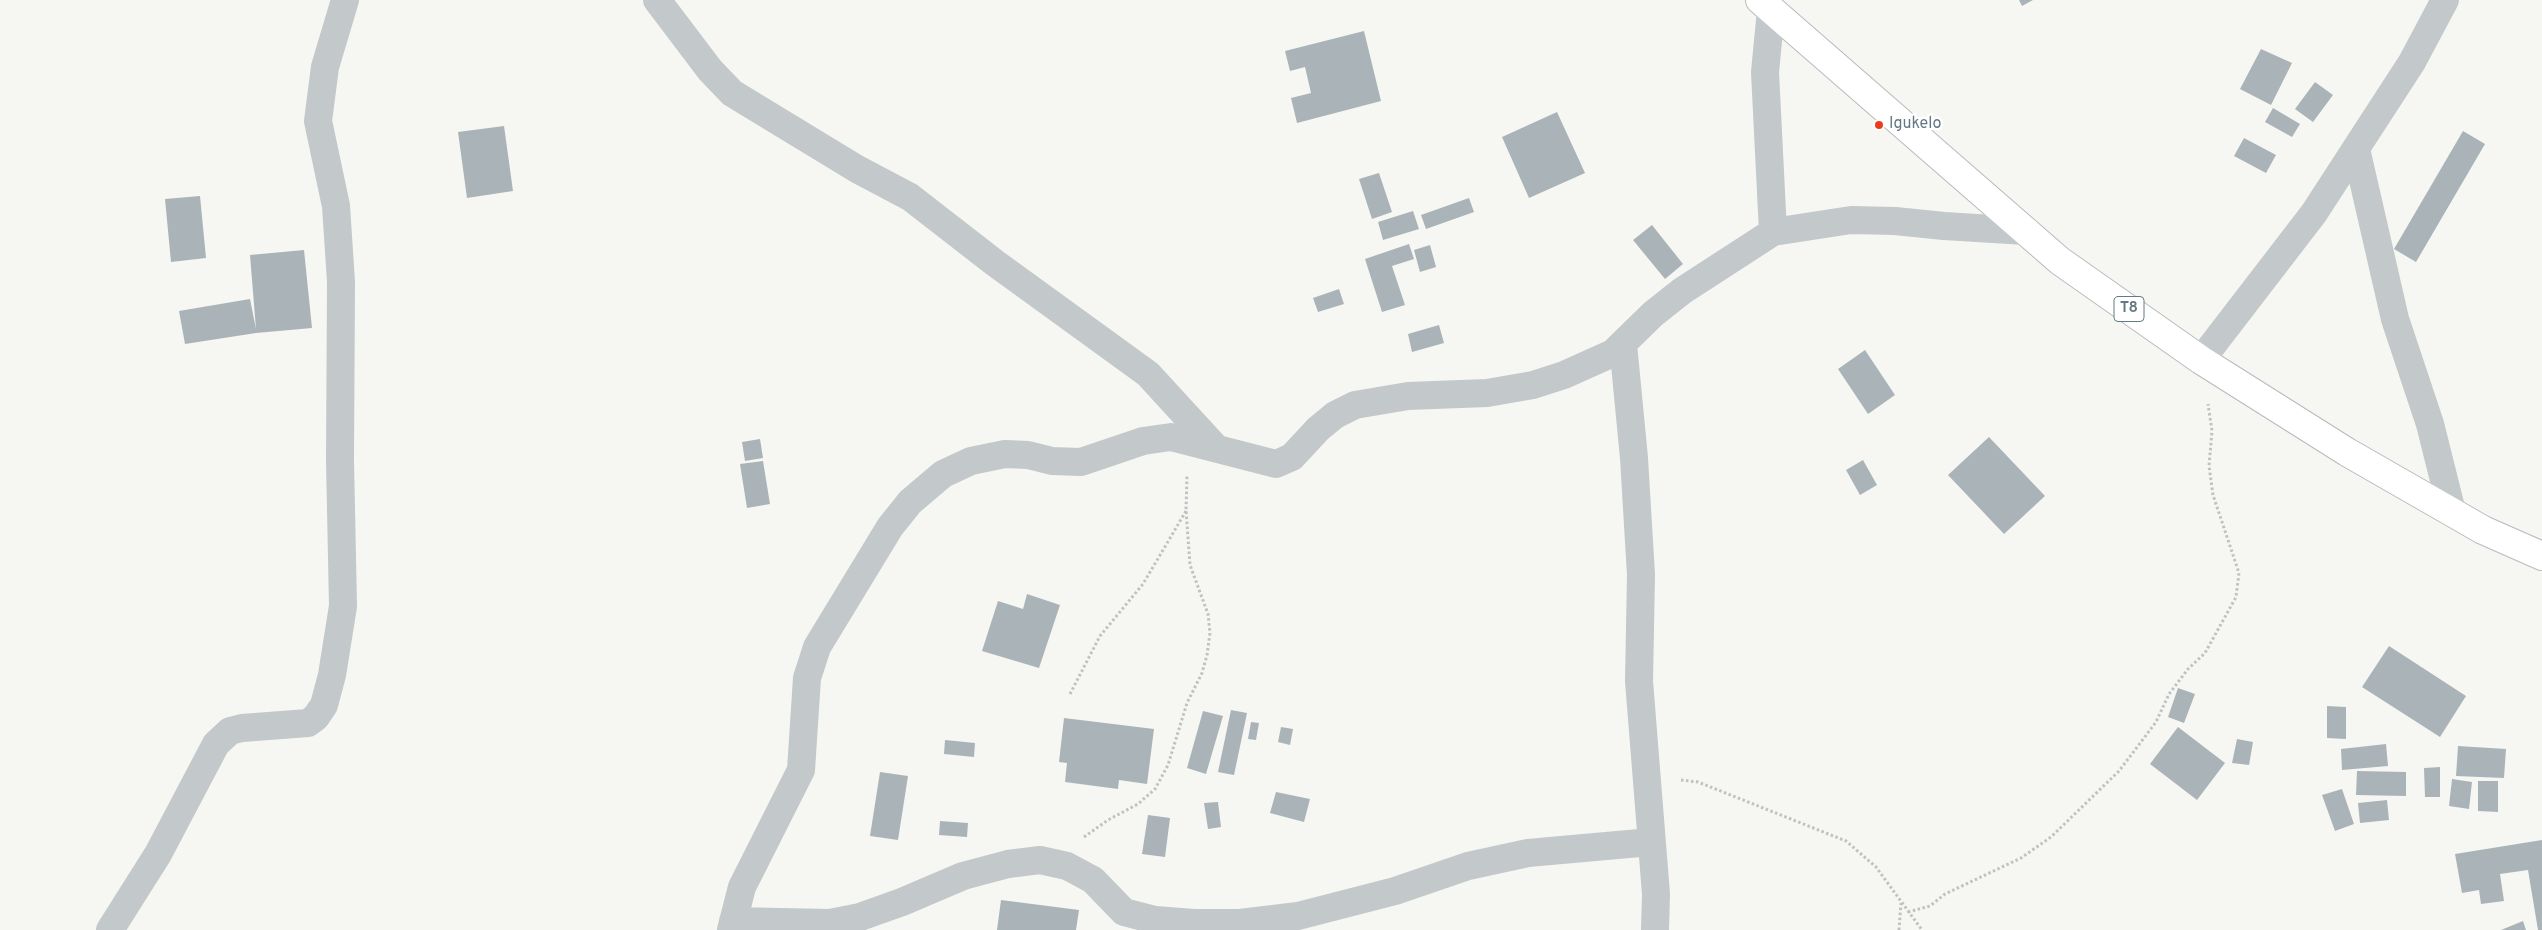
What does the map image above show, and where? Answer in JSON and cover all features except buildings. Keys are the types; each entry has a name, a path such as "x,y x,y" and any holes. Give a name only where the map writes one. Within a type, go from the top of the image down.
{"highway":[{"name":"T8","path":"1766,5 2060,261 2201,360 2347,452 2483,530 2542,556"}],"street":[{"path":"110,930 158,854 201,768 216,744 230,731 242,728 308,723 316,717 324,705 332,675 343,606 340,461 341,282 336,206 318,121 325,67 345,0"},
{"path":"657,0 710,70 732,93 917,202 995,263 1148,374 1203,444"},
{"path":"2201,360 2314,214 2412,62 2445,0"},
{"path":"1766,5 1765,72 1773,232"},
{"path":"2356,149 2395,319 2430,424 2452,512"},
{"path":"1651,842 1528,854 1468,866 1395,891 1298,916 1240,922 1194,923 1165,921 1124,912 1093,880 1067,866 1040,860 1008,864 963,876 902,902 860,917 830,923 732,926 742,886 801,770 807,678 817,647 890,526 910,502 943,474 971,461 1006,454 1028,455 1052,461 1081,462 1143,441 1171,437 1276,464 1292,457 1318,429 1335,416 1355,405 1408,396 1488,392 1533,385 1564,375 1614,353 1653,314 1682,290 1773,232 1851,220 1894,220 1944,226 2026,231"},
{"path":"1623,344 1634,458 1641,565 1638,681 1656,894 1655,930"}],"path":[{"path":"1908,912 1930,906 1945,894 2021,858 2051,837 2119,771 2138,747 2156,722 2169,694 2188,669 2205,653 2236,596 2240,573 2213,496 2209,466 2212,431 2201,360"},
{"path":"1070,694 1100,636 1143,584 1186,510 1203,444"},
{"path":"1058,864 1085,837 1108,820 1138,804 1155,789 1168,765 1187,702 1202,672 1210,632 1208,614 1190,565 1186,510"},
{"path":"1646,774 1698,782 1846,840 1876,867 1922,930"},
{"path":"1899,930 1902,902"}],"place":[{"name":"Igukelo","path":"1879,125"}]}
